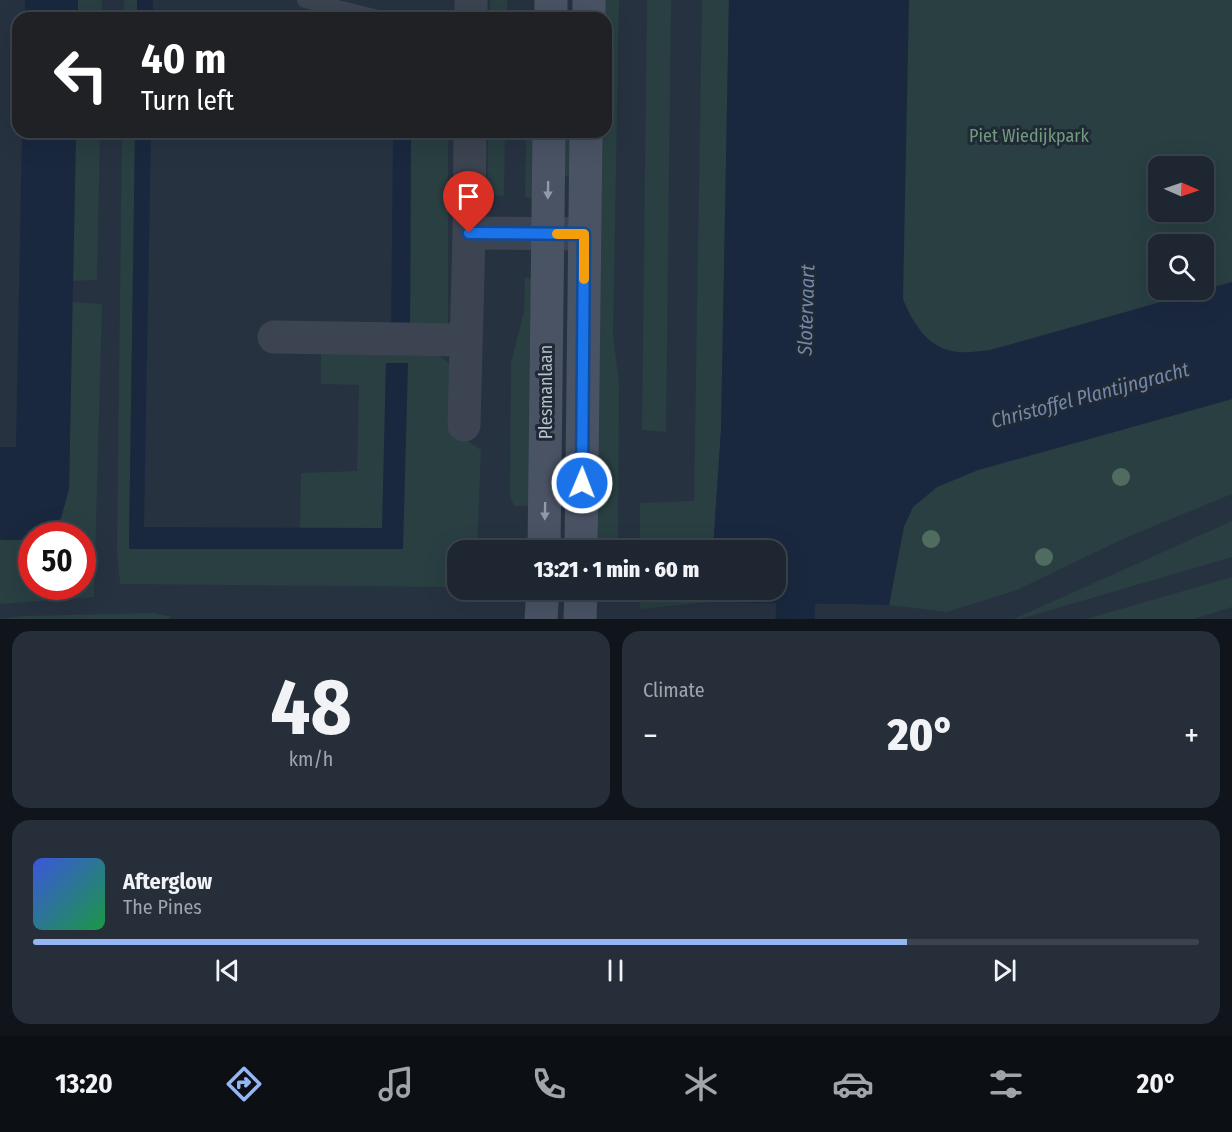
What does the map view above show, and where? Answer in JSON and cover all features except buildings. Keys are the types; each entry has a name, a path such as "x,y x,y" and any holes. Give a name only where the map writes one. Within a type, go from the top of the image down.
{"main road":[{"name":"Plesmanlaan","path":"544,540 549,138"},
{"name":"Plesmanlaan","path":"581,540 586,138"},
{"path":"541,619 542,600"},
{"path":"580,619 581,600"}],"street":[{"path":"464,425 470,138"},
{"path":"469,233 584,234"},
{"path":"274,337 466,340"}],"lane":[{"path":"305,0 354,12"}],"green space":[{"path":"78,0 102,0 102,12 78,12"},
{"path":"124,0 137,0 137,12 124,12"},
{"path":"490,0 507,0 507,12 490,12"},
{"path":"604,0 619,0 613,334 619,383 618,540 594,540 601,138 612,138 612,12 603,12"},
{"path":"647,0 671,0 666,432 642,430"},
{"path":"702,0 729,0 721,430 714,540 640,540 640,503 694,501"},
{"name":"Piet Wiedijkpark","path":"899,0 1232,0 1232,335 893,386"},
{"path":"76,138 100,138 97,280 73,281"},
{"path":"122,138 135,138 129,549 403,549 386,364 383,528 300,528 301,473 357,471 359,385 321,384 321,350 435,353 448,362 452,370 453,431 481,450 477,540 447,540 447,587 120,584 117,549"},
{"path":"411,138 448,138 448,330 410,329"},
{"path":"488,138 505,138 504,196 487,195"},
{"path":"526,138 534,138 533,199 525,197"},
{"path":"563,138 573,138 573,177 563,176"},
{"path":"525,277 538,282 535,506 514,506 510,496 511,363 524,311"},
{"path":"72,302 102,304 96,524 57,522 61,518 69,489"},
{"path":"1232,399 1232,494 1125,538 1017,590 947,612 889,605 904,526 913,507 937,487 978,470"},
{"path":"1232,521 1232,557 1014,619"},
{"path":"0,540 18,540 18,600 54,600 0,604"},
{"path":"1232,577 1232,607 1194,619 1086,619"},
{"path":"640,600 710,600 710,602 640,609"},
{"path":"154,613 172,617 168,619 0,619 24,616"}],"water":[{"path":"25,0 78,0 78,12 25,12"},
{"path":"137,0 153,0 153,12 137,12"},
{"name":"Christoffel Plantijngracht","path":"729,0 909,0 903,299 916,324 935,344 952,351 990,350 1168,300 1214,300 1214,287 1232,282 1232,399 978,470 937,487 913,507 904,526 889,605 710,602 710,600 786,600 786,540 714,540 721,430"},
{"path":"22,138 76,138 69,489 61,518 57,522 18,522 18,540 0,540 0,447 16,447"},
{"path":"135,138 151,138 144,527 382,528 386,363 408,363 403,549 129,549"},
{"path":"393,138 411,138 410,329 391,329"}],"pier":[{"path":"710,602 889,605 889,608 710,605"}],"waterway":[{"name":"Slotervaart","path":"795,619 798,551"}],"slow traffic":[{"path":"557,234 584,234 584,279"}],"route":[{"path":"469,233 584,234 582,483"}]}
